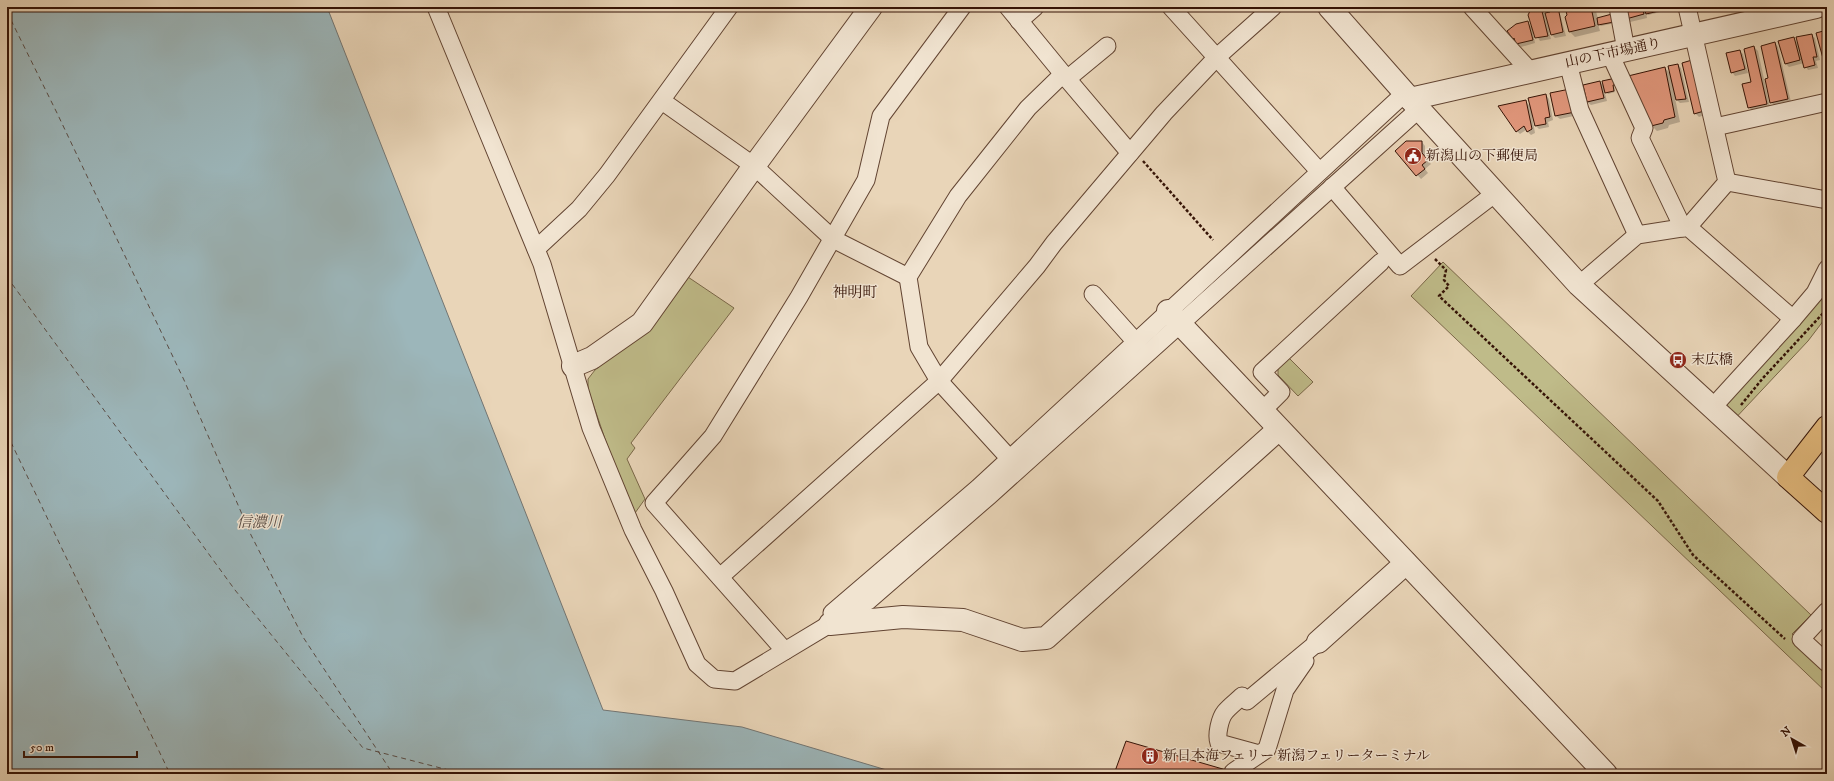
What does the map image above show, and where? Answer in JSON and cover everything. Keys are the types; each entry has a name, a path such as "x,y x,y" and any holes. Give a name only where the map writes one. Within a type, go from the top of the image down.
{"highway":[{"path":"1827,427 1788,477 1827,512"}],"street":[{"path":"436,7 536,250 591,428 633,530 664,591 697,664 714,679 736,681 868,601 989,496 1174,317 1319,171 1411,100"},
{"path":"536,250 579,209 607,175 729,7"},
{"path":"573,366 592,358 642,323 754,166 871,7"},
{"path":"790,649 720,577 654,503 713,436 833,239 866,180 882,116 962,7"},
{"path":"1008,7 1065,77 1132,152"},
{"path":"1020,22 1035,7"},
{"path":"1171,7 1319,171"},
{"path":"720,577 939,381 1164,113 1216,56 1273,7"},
{"path":"1329,7 1411,100 1497,192 1579,285 1788,477"},
{"path":"1472,7 1530,71"},
{"path":"1618,7 1618,52 1644,128 1640,138 1686,228 1793,319"},
{"path":"1687,7 1727,182"},
{"name":"山の下市場通り","path":"1411,100 1530,71 1693,36 1816,7"},
{"path":"1010,459 939,381 919,347 908,277 958,196 1028,108 1065,77 1108,46"},
{"path":"1568,63 1580,110 1637,235"},
{"path":"790,649 1010,459 1135,341 1174,317 1332,187 1411,100"},
{"path":"662,101 754,166 833,239 908,277"},
{"path":"1715,127 1827,102"},
{"path":"1579,285 1637,235 1686,228 1727,182"},
{"path":"1727,182 1827,200"},
{"path":"1332,187 1400,266 1497,192"},
{"path":"1262,411 1282,392 1262,372 1381,262"},
{"path":"1712,408 1815,293 1827,269"},
{"path":"1093,294 1135,341"},
{"path":"1174,317 1606,774"},
{"path":"830,624 903,617 962,620 1022,640 1046,638 1279,429"},
{"path":"1259,754 1219,743 1217,738 1224,712 1242,696 1247,701 1318,642 1406,563"},
{"path":"1827,611 1801,640 1827,663"},
{"path":"1233,772 1267,749 1285,690 1318,642"}],"path":[{"path":"1132,152 1213,240"},
{"path":"1424,247 1446,270 1444,280 1449,286 1439,296 1658,501 1693,556 1786,640"},
{"path":"1741,405 1763,378 1827,309"}],"shaded area":[{"path":"1443,262 1811,615 1792,634 1827,665 1827,693 1411,296"},
{"path":"1827,269 1827,316 1808,341 1730,424 1712,408"},
{"path":"685,275 734,308 631,443 635,448 627,459 645,499 635,513 619,477 605,439 588,389 588,379 595,370 645,329"},
{"path":"1288,357 1313,382 1298,396 1278,375 1278,367"}],"water":[{"name":"信濃川","path":"7,7 327,7 603,710 742,727 900,774 7,774"}],"building":[{"path":"1532,7 1541,7 1548,36 1535,38 1528,15"},
{"path":"1549,7 1558,7 1563,32 1551,35 1545,13 1550,12"},
{"path":"1565,7 1591,7 1595,26 1569,32 1565,17 1567,15"},
{"path":"1623,7 1642,7 1644,14 1626,19"},
{"path":"1676,7 1646,14 1644,8"},
{"path":"1612,14 1614,22 1598,25 1597,18"},
{"path":"1528,21 1533,40 1516,44 1514,38 1513,39 1507,31 1516,24"},
{"path":"1827,30 1827,62 1824,62 1816,33"},
{"path":"1812,34 1817,57 1813,57 1815,65 1804,68 1796,37"},
{"path":"1794,37 1800,60 1785,64 1778,41"},
{"path":"1775,42 1788,99 1770,103 1765,79 1768,78 1761,46"},
{"path":"1754,46 1767,104 1748,108 1742,84 1751,82 1744,49"},
{"path":"1740,50 1745,69 1731,73 1726,53"},
{"path":"1692,60 1704,111 1694,114 1682,63"},
{"path":"1678,64 1686,99 1676,100 1668,66"},
{"path":"1665,67 1675,117 1664,120 1663,123 1651,126 1628,76"},
{"path":"1616,78 1617,84 1613,85 1614,91 1605,93 1602,81"},
{"path":"1600,81 1604,98 1587,102 1583,85"},
{"path":"1570,89 1575,112 1555,116 1550,93"},
{"path":"1546,94 1550,117 1545,118 1546,124 1535,126 1528,98"},
{"path":"1526,100 1532,129 1527,132 1524,126 1516,132 1498,106"},
{"path":"1406,141 1422,141 1422,153 1428,160 1422,165 1425,169 1416,176 1395,151"},
{"name":"新日本海フェリー 新潟フェリーターミナル","path":"1126,741 1240,774 1114,774"}],"ferry route":[{"path":"7,12 57,113 184,380 251,535 303,637 393,774"},
{"path":"7,277 235,590 363,748 464,774"},
{"path":"7,434 170,774"}],"place":[{"name":"新潟山の下郵便局","path":"1413,156"},
{"name":"末広橋","path":"1678,360"},
{"name":"新日本海フェリー 新潟フェリーターミナル","path":"1150,756"}],"district":[{"name":"神明町","path":"855,292"}]}
